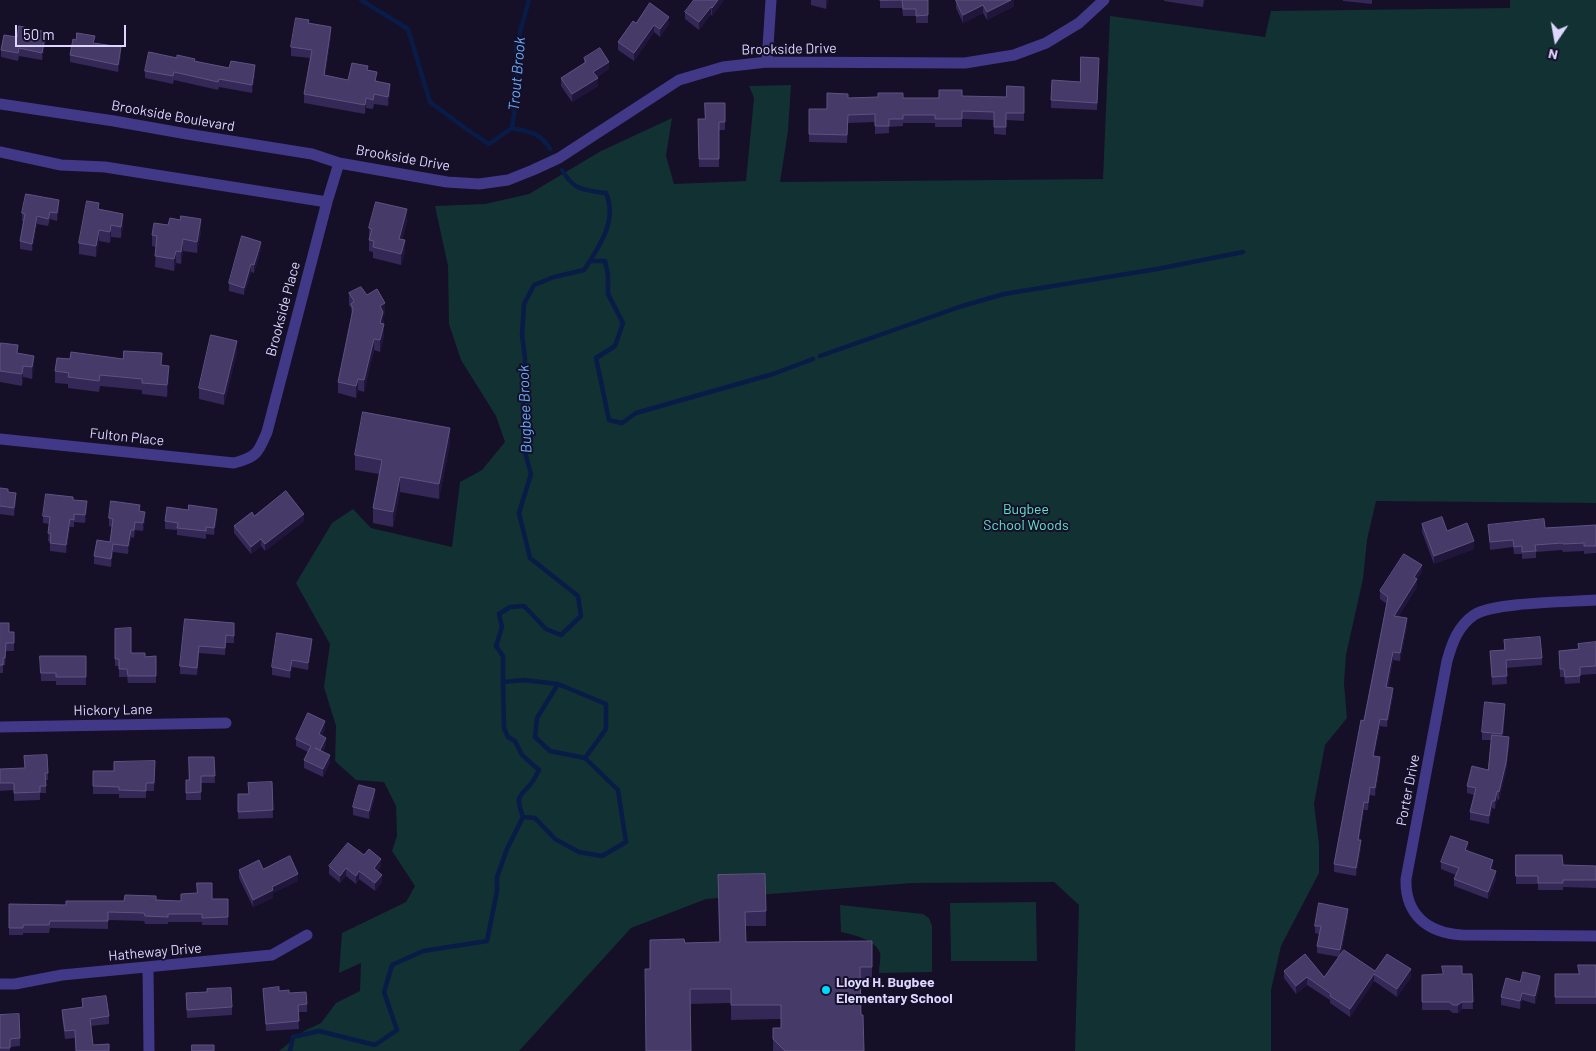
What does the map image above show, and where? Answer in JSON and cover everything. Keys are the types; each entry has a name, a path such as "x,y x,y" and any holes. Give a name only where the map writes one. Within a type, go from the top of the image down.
{"street":[{"path":"766,62 771,0"},
{"name":"Brookside Drive","path":"339,163 447,182 479,184 508,180 559,158 679,80 723,66 766,62 965,63 1014,55 1046,42 1079,22 1104,0"},
{"name":"Brookside Boulevard","path":"0,104 312,154 339,163"},
{"path":"0,152 61,165 106,167 327,202"},
{"name":"Brookside Place","path":"250,459 260,448 267,432 327,202 339,163"},
{"name":"Fulton Place","path":"0,439 234,463 250,459"},
{"name":"Porter Drive","path":"1596,600 1493,608 1474,615 1458,632 1451,645 1447,661 1406,879 1408,901 1421,921 1440,932 1462,935 1596,936"},
{"name":"Hickory Lane","path":"0,727 226,723"},
{"name":"Hatheway Drive","path":"0,984 15,984 62,975 272,956 307,935"},
{"path":"148,968 149,1051"}],"green space":[{"name":"Bugbee School Woods","path":"1510,0 1596,0 1596,503 1376,501 1367,540 1363,579 1346,655 1344,684 1347,718 1325,745 1314,804 1319,844 1319,873 1281,946 1271,990 1271,1051 1075,1051 1079,905 1054,882 912,883 706,899 631,928 519,1051 279,1051 304,1031 321,1023 336,1003 360,991 361,963 339,973 342,933 406,902 415,886 392,851 397,836 396,806 384,782 356,780 335,761 336,726 324,687 330,644 296,583 332,523 353,509 371,528 452,547 460,482 482,470 505,442 496,416 461,360 449,324 448,266 435,206 485,204 529,194 601,151 672,118 666,156 674,184 746,181 754,98 749,86 791,85 788,131 780,182 1103,179 1110,16 1265,37 1271,11 1510,8"},
{"path":"1036,902 1037,961 951,961 950,903"},
{"path":"840,905 923,914 929,918 932,926 932,972 879,973 880,953 877,948 863,938 841,932"}],"building":[{"path":"694,0 718,0 699,22 685,12"},
{"path":"902,0 928,0 928,15 916,16 916,9 903,9"},
{"path":"956,0 1011,0 987,12 983,5 963,15"},
{"path":"650,3 669,17 660,29 654,25 634,53 618,42 633,21 636,23"},
{"path":"296,18 309,20 308,23 331,27 324,75 348,80 352,63 368,66 367,70 377,72 375,81 390,84 388,97 374,94 373,100 366,98 365,105 304,94 312,50 291,47"},
{"path":"19,26 46,32 42,53 19,48 18,53 1,50 4,35 17,37"},
{"path":"77,33 95,36 93,43 121,47 118,65 70,55 73,39 76,40"},
{"path":"600,48 609,62 593,72 598,78 572,94 561,78 586,62 584,58"},
{"path":"149,52 177,58 177,55 195,59 194,61 229,68 231,61 255,65 252,85 219,79 218,82 174,72 173,76 145,71"},
{"path":"1081,57 1099,58 1097,103 1051,100 1052,80 1080,82"},
{"path":"1007,86 1024,87 1024,113 1006,113 1006,127 994,127 994,112 962,111 962,119 935,119 935,115 903,115 903,119 889,119 889,126 875,126 875,114 848,115 847,135 809,134 809,109 827,109 827,93 848,94 848,98 878,97 878,93 903,93 903,98 939,98 939,90 962,90 962,96 1006,97"},
{"path":"705,103 725,103 725,122 719,122 719,159 699,159 698,119 705,119"},
{"path":"26,194 59,200 57,213 50,212 48,219 37,216 32,244 20,241 25,214 22,213"},
{"path":"87,201 99,203 98,209 123,214 121,227 111,225 110,232 99,230 96,246 79,243"},
{"path":"376,202 407,209 399,239 405,240 401,254 373,247 374,241 369,240 372,229 369,228"},
{"path":"181,216 201,219 197,242 183,239 181,252 176,251 174,259 155,256 157,236 152,235 154,223 168,225 170,218 180,220"},
{"path":"242,236 261,242 254,265 251,264 244,288 229,283"},
{"path":"361,287 367,295 377,289 385,303 380,306 383,312 380,323 384,324 380,340 374,339 364,380 358,379 356,386 338,382 353,309 351,304 354,301 349,293"},
{"path":"211,335 237,341 224,394 199,388"},
{"path":"1,343 18,345 17,353 34,356 32,367 23,366 22,374 0,371"},
{"path":"124,351 162,353 161,365 169,366 167,385 142,383 142,379 100,375 99,381 68,377 69,373 55,371 57,358 70,359 71,352 123,359"},
{"path":"363,412 450,428 439,484 400,477 393,512 373,508 382,460 355,455"},
{"path":"0,488 16,493 14,508 0,506"},
{"path":"286,491 304,514 265,544 261,539 251,547 234,526 252,512 254,516"},
{"path":"46,494 73,497 73,500 87,501 85,515 74,514 74,520 70,519 66,545 50,543 51,534 48,533 50,517 43,516"},
{"path":"111,501 140,505 139,511 145,512 143,523 135,522 134,530 131,530 128,546 113,544 111,559 94,556 97,540 110,542 113,519 109,518"},
{"path":"189,505 217,509 214,528 206,527 206,531 177,528 178,523 165,521 167,507 188,510"},
{"path":"1442,517 1447,531 1467,523 1474,541 1434,556 1422,524"},
{"path":"1544,519 1545,528 1596,525 1596,546 1584,546 1584,543 1535,545 1536,551 1522,552 1522,546 1514,547 1513,540 1490,542 1488,525"},
{"path":"1404,554 1422,565 1414,577 1417,579 1394,616 1407,618 1400,653 1393,652 1386,687 1393,688 1387,720 1380,719 1373,756 1380,757 1375,788 1370,787 1368,803 1364,802 1358,840 1361,840 1356,868 1334,864 1361,720 1364,721 1388,597 1380,591"},
{"path":"185,619 234,623 234,636 226,635 225,648 199,646 197,668 180,666"},
{"path":"0,623 9,623 9,632 14,632 14,643 6,643 3,665 0,665"},
{"path":"131,628 131,653 145,653 145,657 156,656 156,676 128,676 127,669 119,669 119,659 115,659 115,629"},
{"path":"277,633 312,639 308,663 292,660 290,671 272,667"},
{"path":"1540,637 1542,658 1506,660 1507,676 1492,677 1490,651 1505,650 1504,640"},
{"path":"1596,642 1596,666 1580,667 1580,676 1565,677 1564,669 1560,669 1559,651 1579,649 1578,644"},
{"path":"40,656 86,656 86,677 56,677 56,673 41,673"},
{"path":"1485,702 1505,704 1502,734 1482,732"},
{"path":"308,713 325,721 319,734 326,738 320,750 315,748 330,755 323,769 304,760 311,746 296,739"},
{"path":"1492,735 1509,737 1506,763 1499,792 1497,791 1495,801 1492,801 1489,816 1470,812 1476,788 1467,786 1472,766 1488,770"},
{"path":"47,755 48,773 45,773 46,786 40,786 40,792 14,793 14,783 0,783 0,769 25,768 24,756"},
{"path":"189,757 214,757 215,776 201,776 201,792 186,793 186,780 189,780"},
{"path":"155,761 154,783 146,783 146,791 119,790 119,787 93,786 93,771 114,771 114,762"},
{"path":"272,782 273,810 238,812 238,794 249,794 248,783"},
{"path":"359,785 375,789 369,811 353,807"},
{"path":"1451,836 1468,842 1465,850 1493,860 1490,869 1496,871 1488,892 1454,879 1459,868 1441,862"},
{"path":"348,843 364,855 369,849 381,859 374,868 382,875 375,883 359,871 356,876 346,868 340,876 329,866"},
{"path":"1516,855 1562,855 1563,865 1596,866 1596,880 1563,880 1563,883 1538,883 1538,876 1516,876"},
{"path":"290,856 298,874 272,887 273,890 253,900 239,870 259,860 263,869"},
{"path":"765,874 766,911 745,912 746,942 872,941 872,967 860,967 864,1051 785,1051 773,1039 773,1028 781,1028 781,1005 731,1005 731,989 690,989 691,1051 646,1051 645,969 650,969 650,940 684,939 685,943 720,942 718,875"},
{"path":"197,883 212,883 212,899 228,899 228,917 202,918 202,914 168,914 168,917 145,916 144,913 108,912 108,921 50,921 49,925 23,925 23,928 9,928 9,904 66,905 66,901 124,901 125,895 156,896 156,900 181,901 181,894 197,893"},
{"path":"1319,903 1348,909 1340,950 1317,946 1321,926 1315,926"},
{"path":"1344,950 1375,971 1387,954 1411,969 1397,989 1374,974 1350,1009 1330,996 1331,994 1307,977 1296,986 1284,971 1305,954 1324,977"},
{"path":"1578,965 1596,965 1596,997 1555,997 1555,974 1579,974"},
{"path":"1442,966 1462,966 1462,974 1472,974 1473,1002 1462,1002 1458,1005 1453,1005 1449,1002 1422,1002 1422,975 1443,974"},
{"path":"1523,972 1540,976 1535,996 1522,993 1520,1001 1501,997 1506,978 1520,982"},
{"path":"279,987 279,991 289,990 289,993 306,992 307,1004 298,1005 299,1021 266,1024 263,989"},
{"path":"231,988 232,1007 187,1010 186,993 207,992 207,989"},
{"path":"106,996 109,1016 90,1019 93,1045 109,1044 109,1051 76,1051 75,1030 65,1031 62,1010 83,1007 82,999"},
{"path":"19,1014 20,1038 10,1039 10,1048 0,1048 0,1015"},
{"path":"192,1045 214,1045 214,1051 192,1051"}],"waterway":[{"name":"Trout Brook","path":"361,0 408,29 430,102 489,144 512,128 517,94 516,46 529,0"},
{"name":"Bugbee Brook","path":"512,128 538,136 550,149"},
{"name":"Bugbee Brook","path":"290,1051 293,1037 319,1031 375,1045 397,1030 384,992 392,965 423,951 487,941 497,891 497,877 507,849 523,817 535,818 555,839 579,852 602,856 626,842 618,790 585,758 606,729 606,704 558,684 524,680 503,682 503,656 496,646 502,627 499,614 510,607 524,606 546,629 561,635 581,616 578,596 530,558 519,513 531,474 524,449 525,358 522,335 524,304 534,285 554,277 584,270 601,243 610,214 606,193 575,186 562,170"},
{"path":"820,356 962,306 1004,294 1157,269 1243,252"},
{"path":"590,261 605,261 608,275 608,294 623,323 615,346 596,358 609,420 622,423 636,413 773,374 813,359"},
{"path":"503,682 504,728 508,737 515,741 522,755 539,770 533,781 520,796 519,803 523,817"},
{"path":"558,684 537,718 535,737 550,751 585,758"}],"place":[{"name":"Lloyd H. Bugbee Elementary School","path":"826,990"}]}
